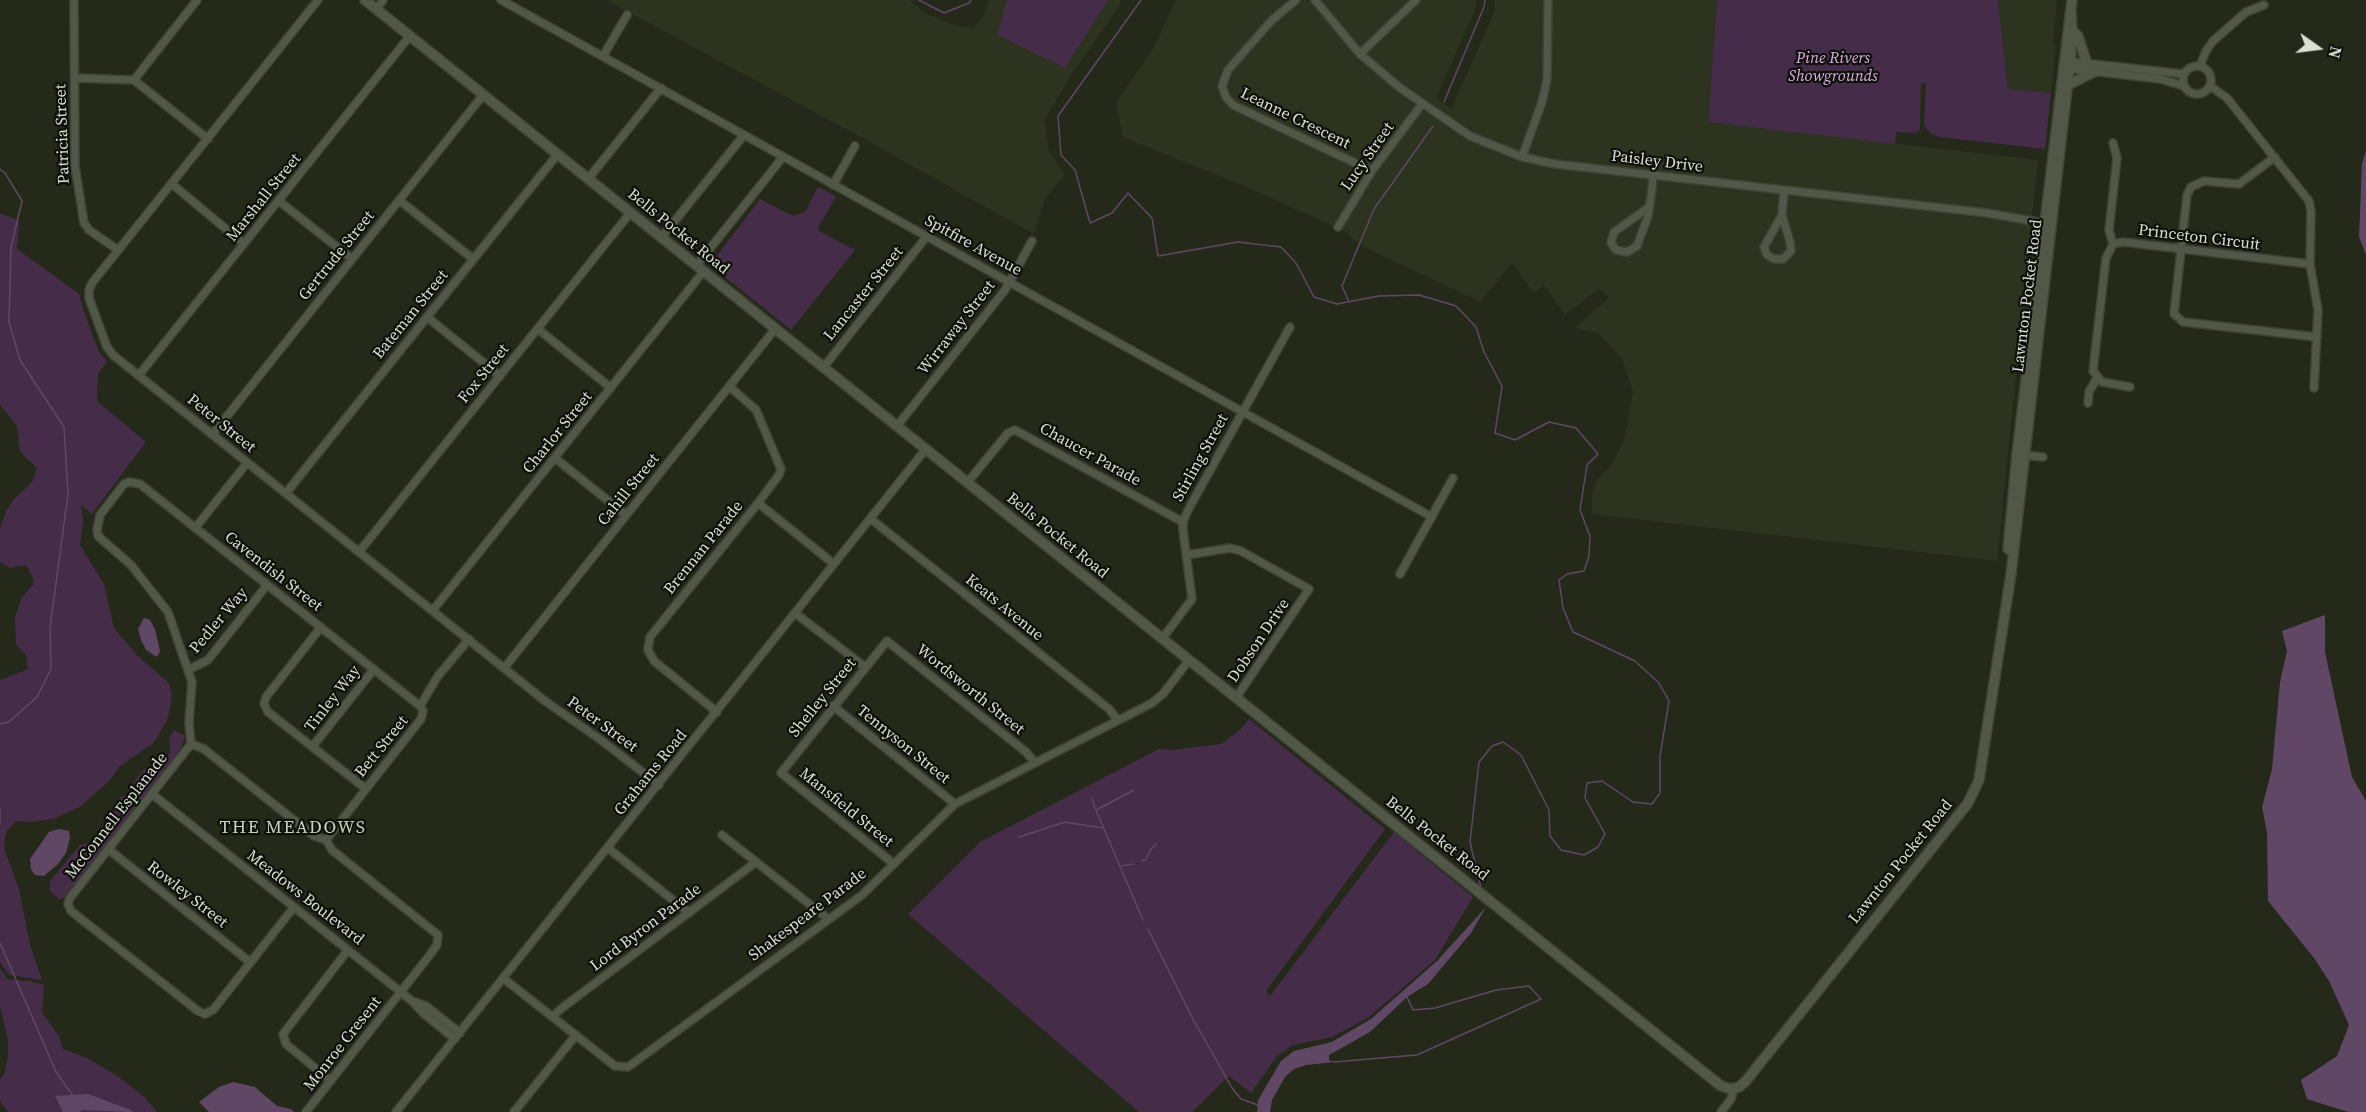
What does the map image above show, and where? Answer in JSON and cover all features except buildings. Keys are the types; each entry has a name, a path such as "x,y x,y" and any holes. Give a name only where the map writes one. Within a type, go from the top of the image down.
{"main road":[{"name":"Bells Pocket Road","path":"365,0 1721,1086 1734,1089"},
{"name":"Lawnton Pocket Road","path":"2048,224 2068,85 2066,66 2073,32 2071,4"},
{"name":"Lawnton Pocket Road","path":"1734,1089 1745,1082 1974,794 1983,765 2008,587 2010,518 2021,454 2066,66 2071,4"},
{"path":"2073,32 2078,36 2087,64"},
{"path":"2068,85 2094,72"}],"street":[{"name":"Patricia Street","path":"74,0 75,166 84,223 89,230 118,250"},
{"path":"134,80 197,0"},
{"name":"Peter Street","path":"318,0 92,283 89,298 106,347 212,435 545,700 602,740 659,785"},
{"path":"377,9 383,0"},
{"name":"Spitfire Avenue","path":"501,0 1432,517"},
{"name":"Leanne Crescent","path":"1296,0 1272,20 1228,70 1222,86 1226,97 1233,105 1372,171"},
{"name":"Paisley Drive","path":"1315,0 1360,54 1380,73 1470,136 1522,158 1653,176 1987,213 2048,224"},
{"path":"1360,54 1416,0"},
{"path":"1522,158 1542,102 1547,80 1548,0"},
{"path":"2200,66 2213,41 2246,12 2264,4"},
{"path":"603,56 627,15"},
{"name":"Marshall Street","path":"139,375 409,37"},
{"path":"2066,66 2087,64 2184,74"},
{"path":"2066,66 2094,72 2160,79 2184,86 2194,94 2204,93 2210,86 2209,72 2200,66 2192,66 2184,74 2184,86"},
{"path":"75,78 134,80 208,139"},
{"path":"2210,86 2227,98 2309,201 2311,211 2310,264 2318,310 2314,388"},
{"path":"588,179 661,88"},
{"name":"Gertrude Street","path":"212,435 483,95"},
{"name":"Lucy Street","path":"1338,227 1372,171 1422,104"},
{"path":"661,238 744,135"},
{"path":"2113,143 2117,158 2109,230 2114,243"},
{"path":"833,185 855,146"},
{"name":"Bateman Street","path":"286,493 557,154"},
{"name":"Charlor Street","path":"433,610 610,388 783,156"},
{"path":"2275,157 2239,184 2204,181 2191,186 2187,195 2173,309 2179,320 2317,337"},
{"path":"1649,207 1614,232 1611,243 1616,250 1627,252 1637,246 1649,207 1653,176"},
{"path":"172,184 244,244"},
{"path":"1782,215 1764,248 1767,255 1774,259 1783,259 1791,251 1782,215 1784,190"},
{"path":"399,200 473,259"},
{"path":"279,201 352,259"},
{"name":"Fox Street","path":"359,552 630,213"},
{"name":"Lancaster Street","path":"823,368 927,236"},
{"name":"Wirraway Street","path":"897,426 1010,282 1032,241"},
{"name":"Princeton Circuit","path":"2097,378 2093,367 2106,258 2114,243 2123,242 2310,264"},
{"path":"427,317 500,376"},
{"name":"Stirling Street","path":"1162,639 1191,599 1183,522 1290,327"},
{"path":"538,329 610,388"},
{"name":"Cahill Street","path":"505,668 775,329"},
{"path":"2088,403 2089,392 2097,378 2105,383 2130,387"},
{"name":"Brennan Parade","path":"717,712 654,661 650,656 648,643 650,637 779,475 780,463 756,410 729,386"},
{"name":"Chaucer Parade","path":"967,483 1008,433 1015,430 1183,522"},
{"name":"Grahams Road","path":"396,1112 925,450"},
{"path":"2021,454 2043,457"},
{"path":"555,458 626,515"},
{"path":"195,528 247,463"},
{"path":"1400,574 1453,478"},
{"name":"Cavendish Street","path":"188,670 163,603 131,565 98,536 100,515 124,484 135,482 420,706"},
{"path":"758,503 834,564"},
{"name":"Keats Avenue","path":"871,519 1109,709 1118,720"},
{"name":"Dobson Drive","path":"1187,555 1230,548 1241,551 1309,589 1236,698"},
{"name":"Pedler Way","path":"188,670 208,660 267,585"},
{"path":"795,613 865,667"},
{"path":"321,627 266,697 264,704 268,712 366,789"},
{"name":"Bett Street","path":"326,840 421,719 423,715 420,706 438,676 469,639"},
{"name":"Shelley Street","path":"781,773 887,641"},
{"name":"Wordsworth Street","path":"887,641 1026,752 1035,763"},
{"name":"Shakespeare Parade","path":"503,978 615,1066 628,1067 861,895 955,804 1152,703 1163,694 1189,660"},
{"name":"Tinley Way","path":"314,746 374,669"},
{"path":"188,670 192,688 189,723 191,744 204,749 314,836 326,840"},
{"name":"Tennyson Street","path":"833,706 955,804"},
{"name":"McConnell Esplanade","path":"191,744 70,898 68,904 71,911 202,1013 213,1010 294,907"},
{"name":"Mansfield Street","path":"781,773 894,864"},
{"name":"Meadows Boulevard","path":"152,794 401,992 423,1013 457,1036"},
{"path":"722,835 827,918"},
{"name":"Monroe Cresent","path":"306,1112 437,945 438,935 332,850 326,840"},
{"path":"608,848 689,913"},
{"name":"Rowley Street","path":"108,849 250,962"},
{"name":"Lord Byron Parade","path":"552,1017 756,862"},
{"path":"331,1081 286,1044 283,1034 348,950"},
{"path":"514,1112 576,1035"},
{"name":"Lawnton Pocket Road","path":"1721,1112 1731,1099 1734,1089"}],"shaded area":[{"path":"606,0 909,0 926,14 954,25 974,28 984,15 989,0 1121,0 1119,7 1069,78 1044,121 1049,151 1065,175 1046,197 1034,234 859,136"},
{"path":"1176,0 1476,0 1476,8 1436,98 1451,109 1494,13 1495,0 1717,0 1708,122 2038,160 1997,561 1592,514 1592,495 1597,480 1611,466 1624,440 1633,392 1622,359 1598,333 1574,328 1609,298 1599,289 1565,315 1544,285 1534,293 1512,263 1480,302 1362,246 1346,232 1242,185 1123,137 1116,103 1154,47"},
{"path":"1998,0 2057,0 2053,43 2056,44 2051,93 2008,89"},
{"path":"2366,150 2366,255 2359,237 2362,164"},
{"path":"2325,615 2325,652 2352,777 2366,801 2366,1112 2348,1112 2307,1099 2301,1080 2337,1056 2349,1025 2329,981 2314,958 2268,901 2267,833 2262,807 2272,769 2280,682 2287,651 2282,631"},
{"path":"144,618 150,620 155,629 160,651 157,657 146,650 141,640 138,629"},
{"path":"59,829 69,831 70,838 66,853 58,864 44,876 35,875 31,869 30,859 49,832"},
{"path":"1486,907 1471,933 1428,984 1407,997 1370,1032 1329,1055 1329,1060 1335,1062 1306,1065 1294,1069 1285,1077 1272,1100 1270,1112 1257,1112 1258,1100 1281,1061 1294,1051 1332,1042 1371,1019 1437,961"},
{"path":"233,1082 255,1087 277,1106 291,1109 294,1112 209,1112 199,1102 219,1087"},
{"path":"88,1094 133,1112 81,1110 81,1112 63,1112 55,1096"}],"green space":[{"path":"1007,0 1108,0 1065,68 997,35"},
{"name":"Pine Rivers Showgrounds","path":"1717,0 1998,0 2008,89 2051,93 2045,149 1940,137 1931,134 1924,125 1926,83 1921,83 1920,130 1914,133 1896,132 1895,144 1708,122"},
{"path":"818,187 836,196 817,230 855,250 791,330 710,265 760,199 793,216 805,212"},
{"path":"0,213 19,221 17,249 79,294 98,350 107,362 98,373 97,401 146,442 92,514 81,505 83,522 80,545 104,584 114,628 139,657 169,683 172,696 168,718 157,738 120,766 110,780 81,806 54,819 16,821 6,832 4,848 19,889 30,945 42,980 9,975 0,962 0,680 28,669 26,655 16,645 15,617 22,597 33,585 33,578 26,565 10,568 0,562 0,528 6,511 14,499 32,482 37,468 20,452 17,426 0,405"},
{"path":"1249,719 1385,829 1266,991 1270,996 1394,832 1473,897 1435,960 1369,1017 1332,1037 1293,1045 1277,1056 1251,1093 1229,1076 1192,1112 1139,1112 908,914 980,842 1159,749 1172,750 1221,744 1240,730"},
{"path":"174,730 185,736 179,753 65,898 59,899 49,890 51,880 80,845 91,842 93,838 101,843 112,832 115,826 113,814 115,804 121,797 129,795 128,790 144,769 152,767 153,759 159,754 167,756 170,753 169,738"},
{"path":"0,968 7,979 44,985 42,1013 59,1036 63,1049 87,1058 119,1077 143,1096 157,1112 8,1112 0,1101 0,1080 5,1072 8,1040 0,1006"}],"waterway":[{"path":"919,0 944,13 969,3 971,0"},
{"path":"1141,0 1058,116 1061,155 1075,170 1090,223 1112,213 1128,193 1152,218 1158,256 1238,242 1281,247 1296,263 1314,297 1337,304 1379,296 1419,295 1456,306 1476,327 1484,352 1502,386 1495,433 1515,440 1549,422 1576,428 1598,454 1587,465 1580,510 1590,536 1589,556 1584,571 1567,574 1559,580 1563,608 1573,632 1635,661 1659,683 1669,701 1660,756 1660,793 1652,804 1633,802 1602,781 1587,783 1585,798 1605,834 1598,847 1584,855 1561,850 1550,836 1549,810 1521,755 1503,742 1492,746 1479,762 1470,842 1481,888"},
{"path":"1444,102 1485,0"},
{"path":"1349,302 1342,286 1374,209 1433,126"},
{"path":"0,169 5,173 22,201 11,247 9,322 20,360 64,427 68,494 50,628 51,669 37,697 9,722 0,724"},
{"path":"1134,790 1096,810 1143,920"},
{"path":"1092,798 1095,809"},
{"path":"0,809 0,824"},
{"path":"1019,837 1065,822 1102,828"},
{"path":"1142,861 1146,859 1156,844"},
{"path":"1122,866 1133,864"},
{"path":"1148,929 1193,1019 1232,1088 1241,1099 1258,1105"},
{"path":"0,943 56,1072 73,1096"},
{"path":"1334,1062 1417,1055 1541,999 1529,986 1496,990 1435,1008 1413,1010 1407,997"}],"district":[{"name":"THE MEADOWS","path":"293,828"}]}
